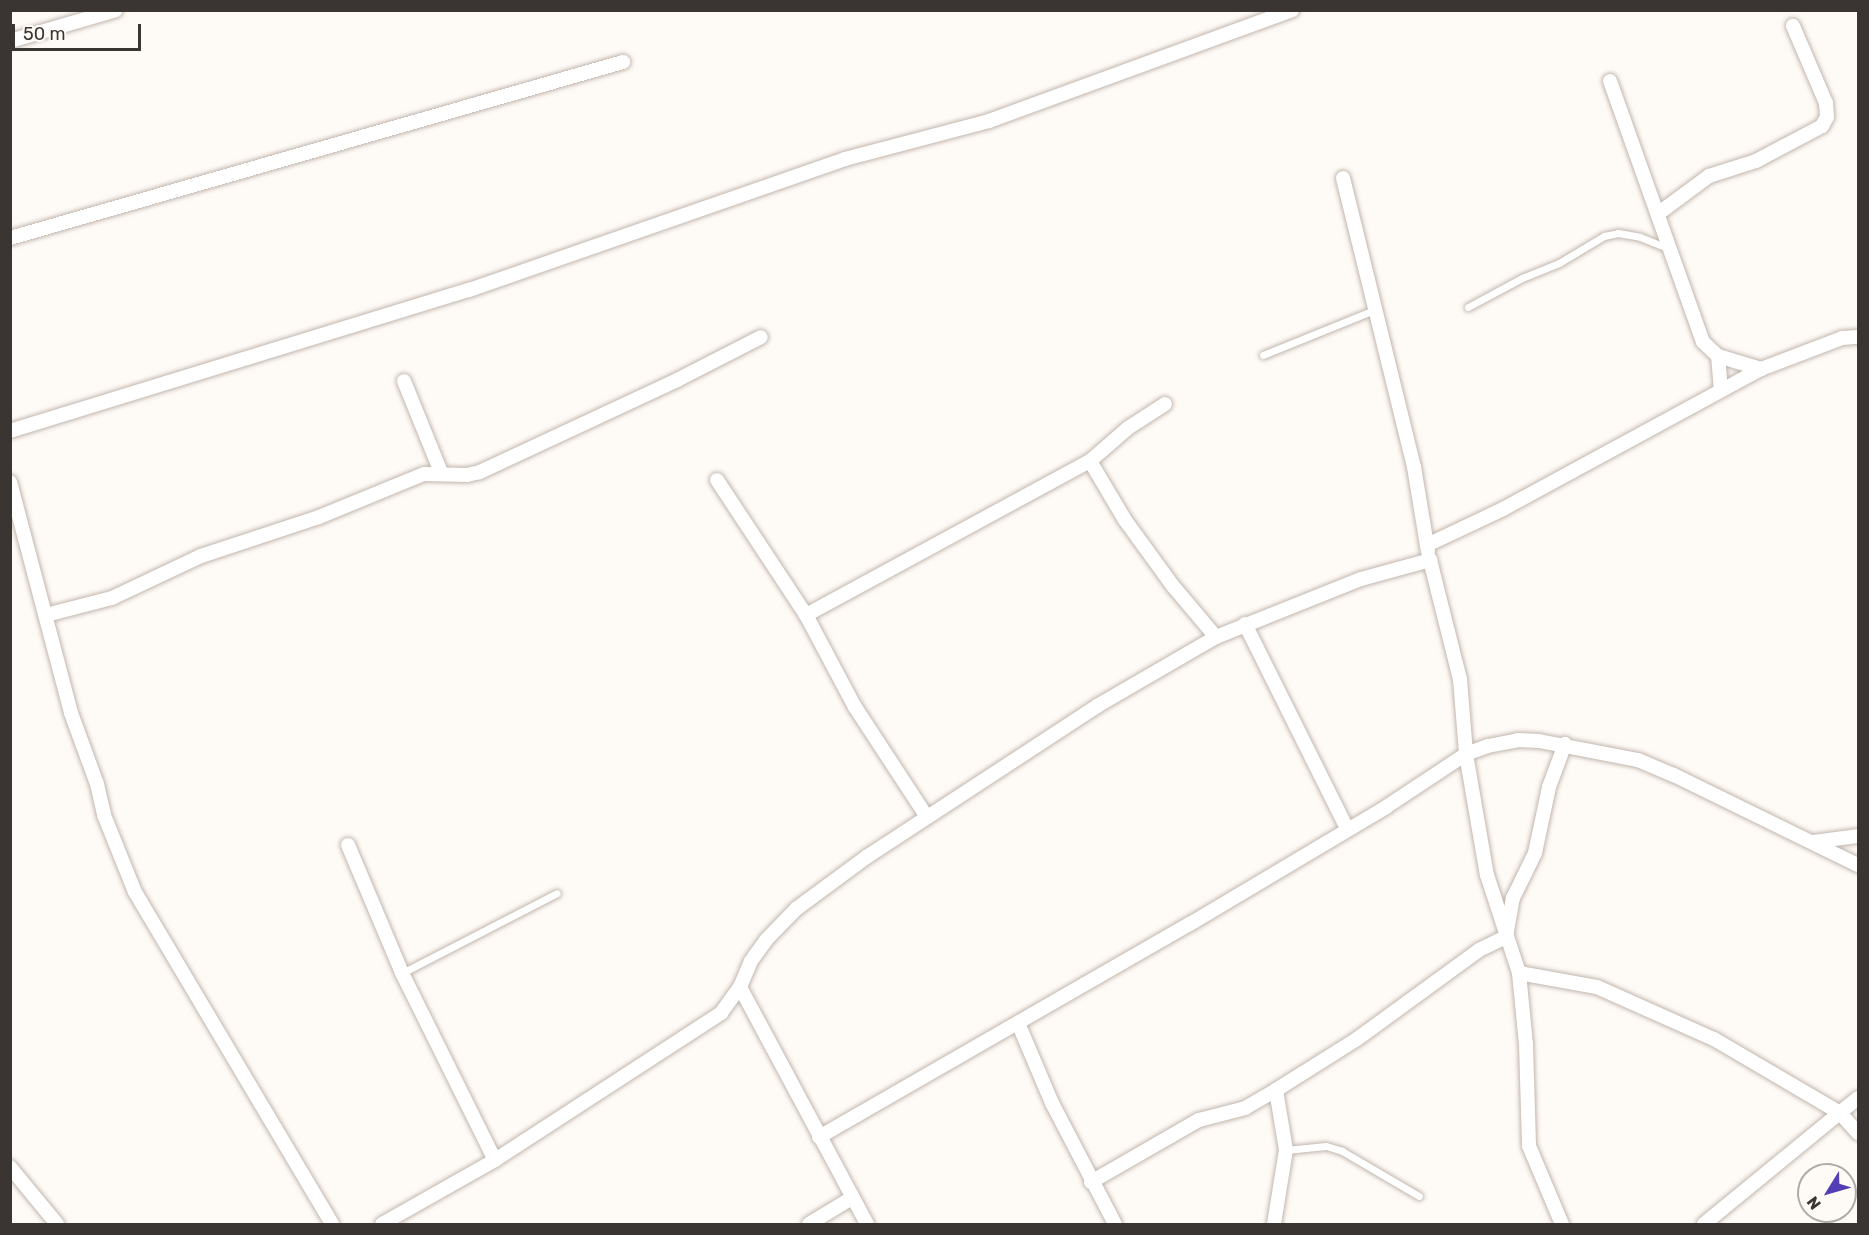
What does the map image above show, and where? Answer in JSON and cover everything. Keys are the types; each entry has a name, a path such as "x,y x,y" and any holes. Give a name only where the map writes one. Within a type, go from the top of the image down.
{"street":[{"path":"10,41 116,10"},
{"path":"10,432 469,290 845,159 989,121 1292,10"},
{"path":"1659,213 1709,176 1756,161 1822,126 1827,117 1826,103 1793,26"},
{"path":"10,238 623,62"},
{"path":"1610,81 1659,213 1703,342 1718,356 1761,369"},
{"path":"1343,178 1414,467 1430,560 1460,679 1466,754 1487,875 1519,973 1526,1044 1529,1146 1562,1224"},
{"path":"46,615 112,598 201,556 319,517 424,474 441,472 467,475 480,472 677,380 761,337"},
{"path":"1427,545 1503,509 1761,369 1842,339 1858,337"},
{"path":"1718,356 1721,390"},
{"path":"404,381 441,472"},
{"path":"806,615 1090,461 1128,428 1165,404"},
{"path":"1090,461 1125,520 1173,586 1216,637"},
{"path":"717,480 806,615 855,707 927,817"},
{"path":"10,482 71,713 97,784 104,816 135,892 332,1224"},
{"path":"382,1224 495,1160 721,1013 740,987 751,961 766,940 796,909 868,856 1097,706 1216,637 1245,624 1361,579 1430,560"},
{"path":"1245,624 1347,829"},
{"path":"819,1137 1190,924 1466,754 1518,740 1564,744 1638,760 1674,775 1858,866"},
{"path":"1506,937 1513,898 1535,853 1549,787 1564,744"},
{"path":"1807,842 1858,836"},
{"path":"348,845 402,973 495,1160"},
{"path":"1091,1182 1199,1119 1245,1108 1276,1090 1357,1039 1479,950 1506,937"},
{"path":"1519,973 1597,987 1714,1039 1840,1113 1858,1133"},
{"path":"740,987 867,1224"},
{"path":"1018,1023 1052,1102 1091,1182 1115,1224"},
{"path":"1275,1224 1286,1150 1276,1090"},
{"path":"1704,1224 1858,1098"},
{"path":"10,1167 57,1224"},
{"path":"809,1224 852,1198"}],"lane":[{"path":"1468,307 1522,278 1559,263 1604,236 1618,233 1640,237 1671,250"},
{"path":"1263,355 1377,309"},
{"path":"402,973 557,893"},
{"path":"1286,1150 1326,1146 1342,1151 1419,1196"}]}
